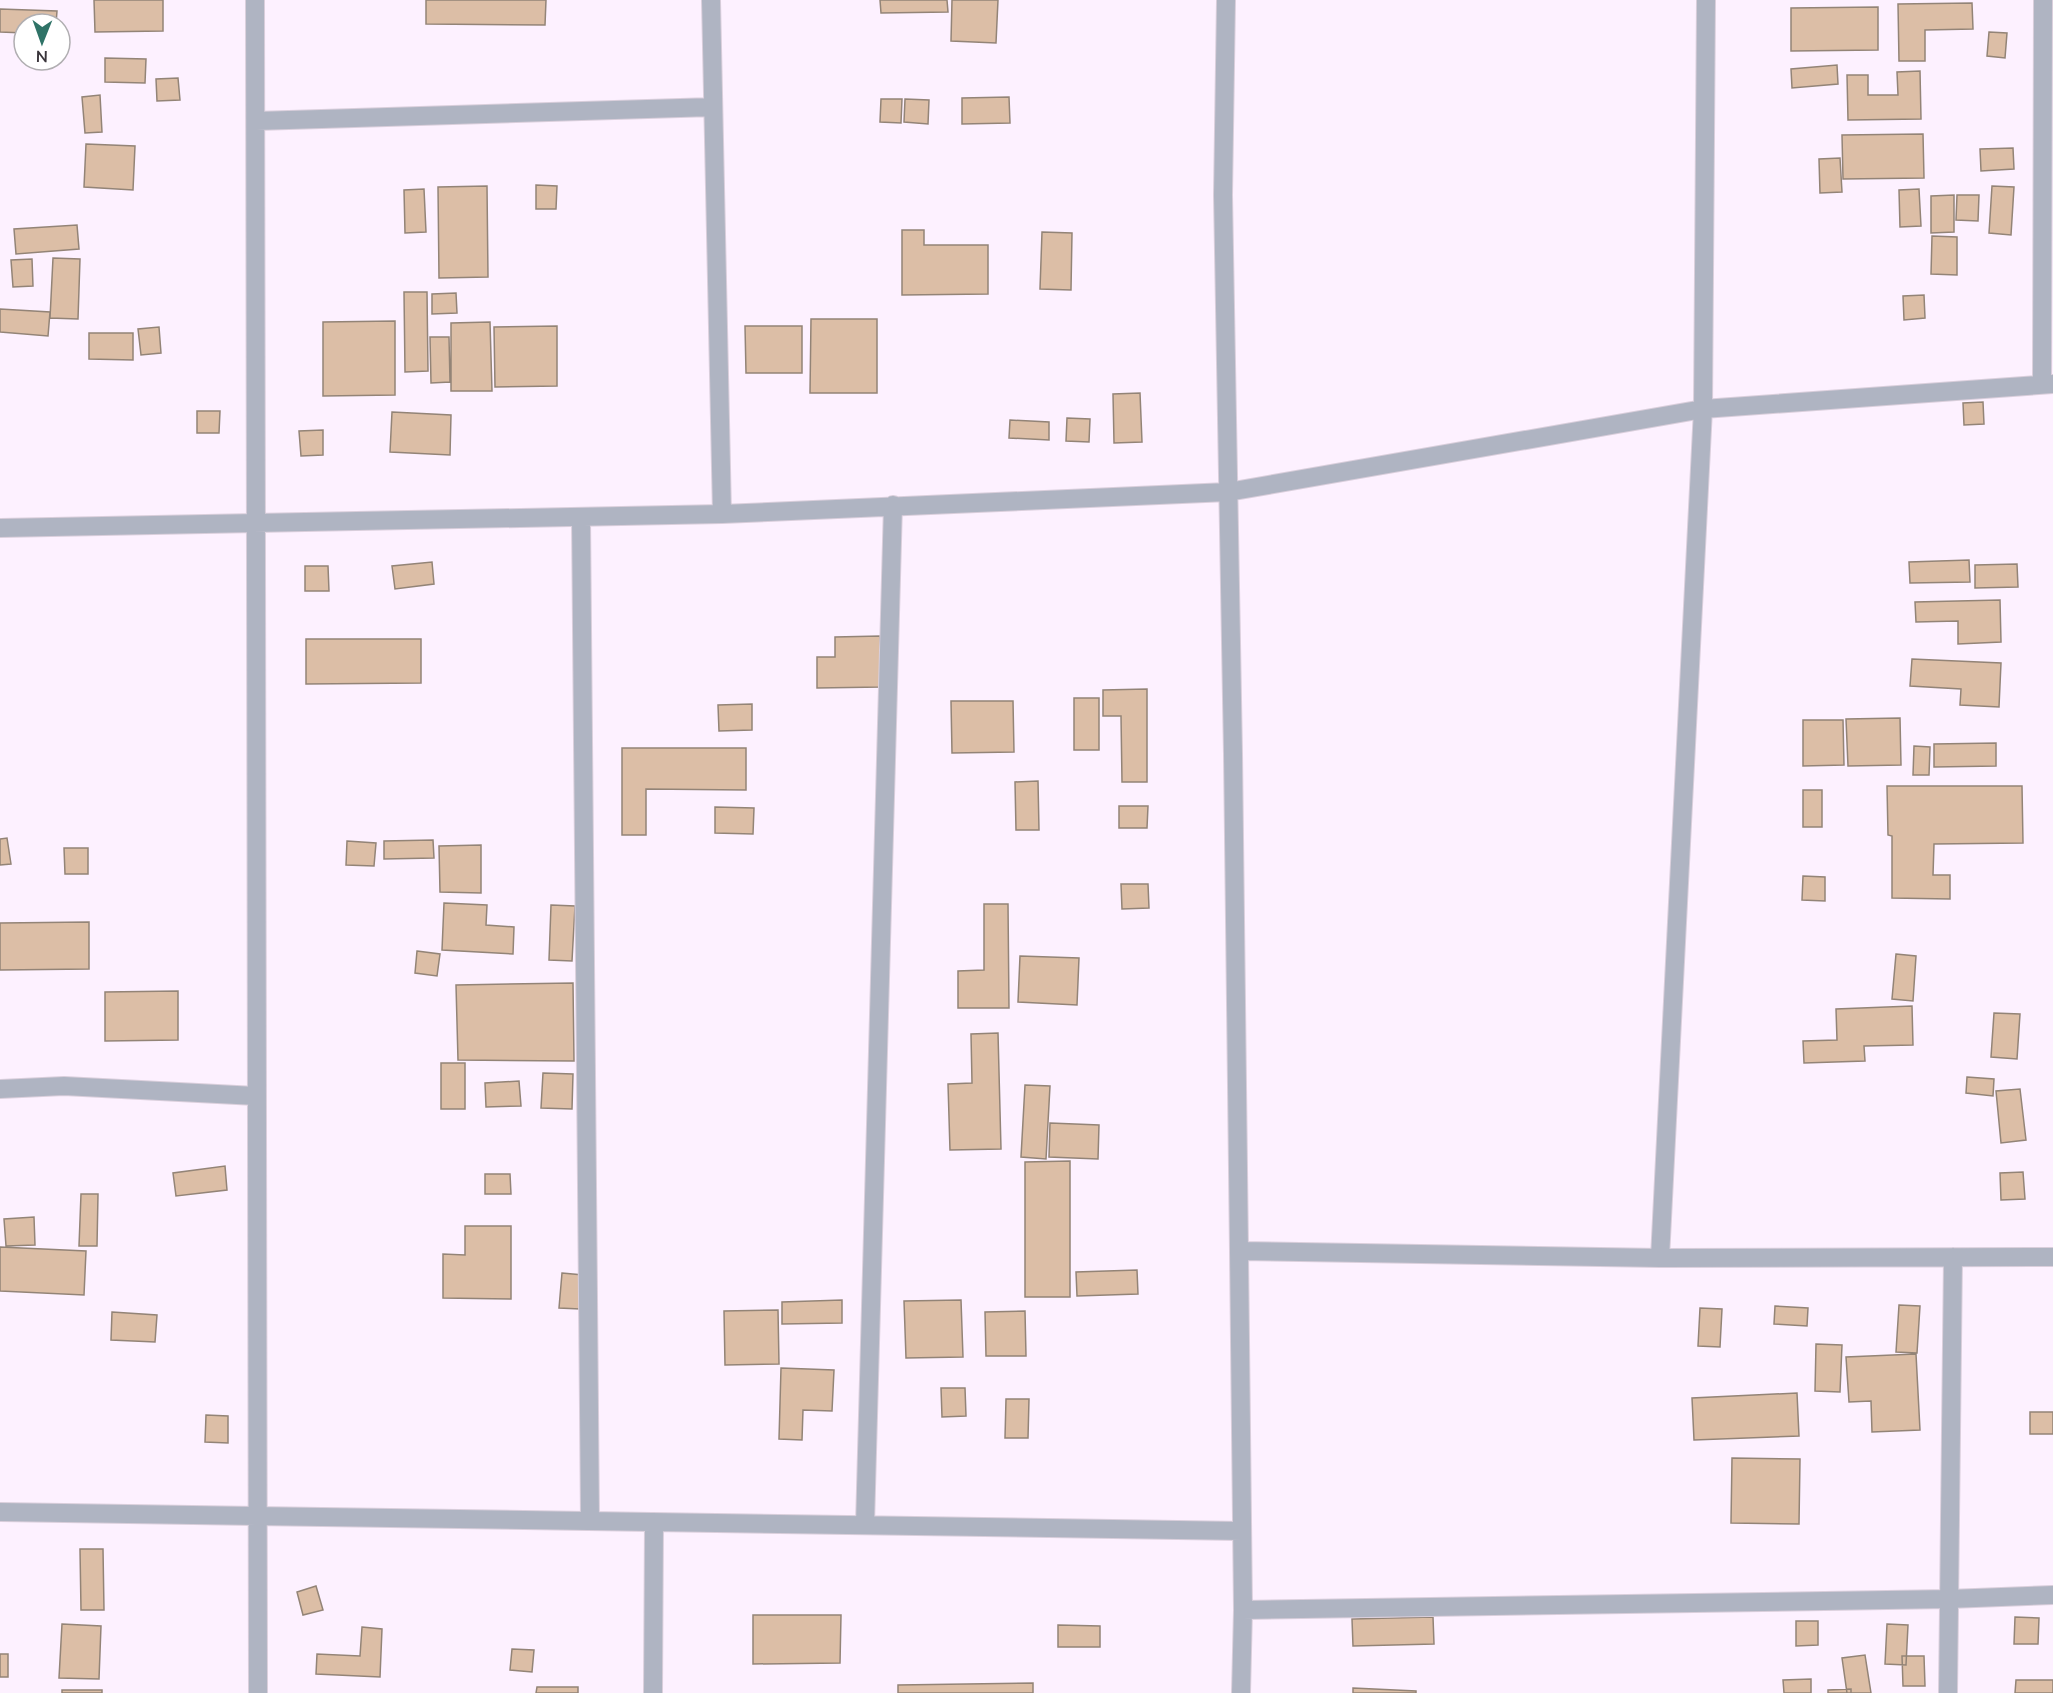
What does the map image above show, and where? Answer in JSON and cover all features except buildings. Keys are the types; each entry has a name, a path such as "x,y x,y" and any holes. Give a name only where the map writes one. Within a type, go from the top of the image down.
{"street":[{"path":"255,0 258,1693"},
{"path":"711,0 722,514"},
{"path":"1226,0 1223,195 1239,1251 1243,1611 1241,1693"},
{"path":"1660,1258 1703,409 1707,0"},
{"path":"0,528 722,514 1228,492 1703,409 2047,384 2043,0"},
{"path":"256,121 713,107"},
{"path":"865,1525 893,505"},
{"path":"581,518 590,1520"},
{"path":"0,1089 64,1086 256,1096"},
{"path":"1239,1251 1660,1258 2053,1257"},
{"path":"1948,1693 1953,1257"},
{"path":"0,1512 1242,1531"},
{"path":"653,1693 654,1522"},
{"path":"1243,1611 1949,1599 2053,1595"}]}
